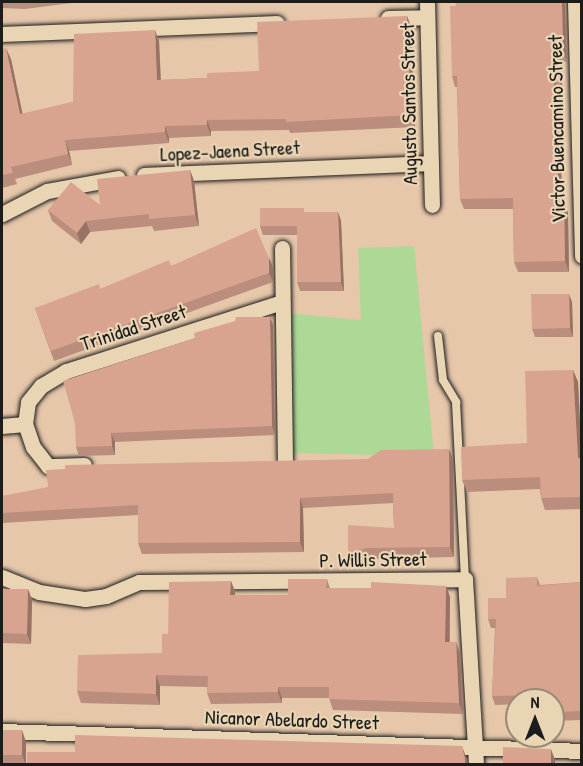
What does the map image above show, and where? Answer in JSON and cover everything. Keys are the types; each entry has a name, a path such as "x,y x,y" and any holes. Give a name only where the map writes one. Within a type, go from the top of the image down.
{"street":[{"name":"Victor Buencamino Street","path":"575,2 582,256"},
{"path":"368,19 427,9"},
{"name":"Augusto Santos Street","path":"427,9 432,205"},
{"path":"2,34 297,22"},
{"name":"Lopez-Jaena Street","path":"2,214 23,200 75,183 174,171 431,163"},
{"path":"282,248 279,461 307,460"},
{"name":"Trinidad Street","path":"25,424 28,402 41,386 66,371 282,302"},
{"path":"2,426 25,424 33,447 48,466 95,465"},
{"name":"P. Willis Street","path":"2,577 39,592 85,600 106,596 140,582 465,579"},
{"path":"465,579 476,765"},
{"name":"Nicanor Abelardo Street","path":"2,731 476,745 582,751"}],"lane":[{"path":"438,336 443,380 456,402 465,579"}],"green space":[{"path":"414,246 434,456 288,453 285,313 361,320 358,248"}],"building":[{"path":"456,2 562,2 563,51 558,51 558,78 554,78 559,202 564,202 565,261 514,262 513,198 460,199 457,76 452,76 450,6 456,6"},
{"path":"407,16 411,115 286,122 286,119 207,120 207,125 165,126 165,132 65,140 68,154 11,167 13,173 2,175 2,49 6,48 20,114 73,102 74,34 155,30 157,80 207,78 207,73 259,71 257,22"},
{"path":"190,170 195,215 149,219 149,214 86,221 77,233 48,210 71,182 100,205 97,179"},
{"path":"260,208 304,208 304,212 338,212 341,282 297,282 297,226 260,226"},
{"path":"256,228 269,258 269,273 51,351 35,308 99,284 100,289 169,260 171,266"},
{"path":"531,294 569,294 570,328 532,329"},
{"path":"236,317 270,317 272,426 111,433 112,446 76,447 75,423 63,381 195,338 194,333 235,321"},
{"path":"573,370 578,458 582,458 582,497 541,498 540,477 462,480 461,447 527,443 525,371"},
{"path":"449,449 450,547 367,548 348,553 348,525 394,528 393,493 300,498 300,542 138,543 138,505 2,513 2,496 48,487 46,470 65,469 65,465 368,459 381,450"},
{"path":"537,577 537,586 582,582 582,711 565,712 565,688 505,688 505,696 492,696 496,619 488,619 488,598 506,598 506,578"},
{"path":"288,579 327,579 326,588 371,588 371,582 446,586 445,642 456,642 459,703 329,699 329,687 278,687 278,692 207,693 208,676 156,675 156,694 77,691 78,655 162,653 162,634 168,634 169,582 231,581 230,595 288,595"},
{"path":"2,589 28,589 27,634 2,633"},
{"path":"2,730 22,730 22,755 2,755"},
{"path":"75,735 462,746 465,765 27,765 27,752 75,752"},
{"path":"503,747 551,749 551,765 503,765"}]}
